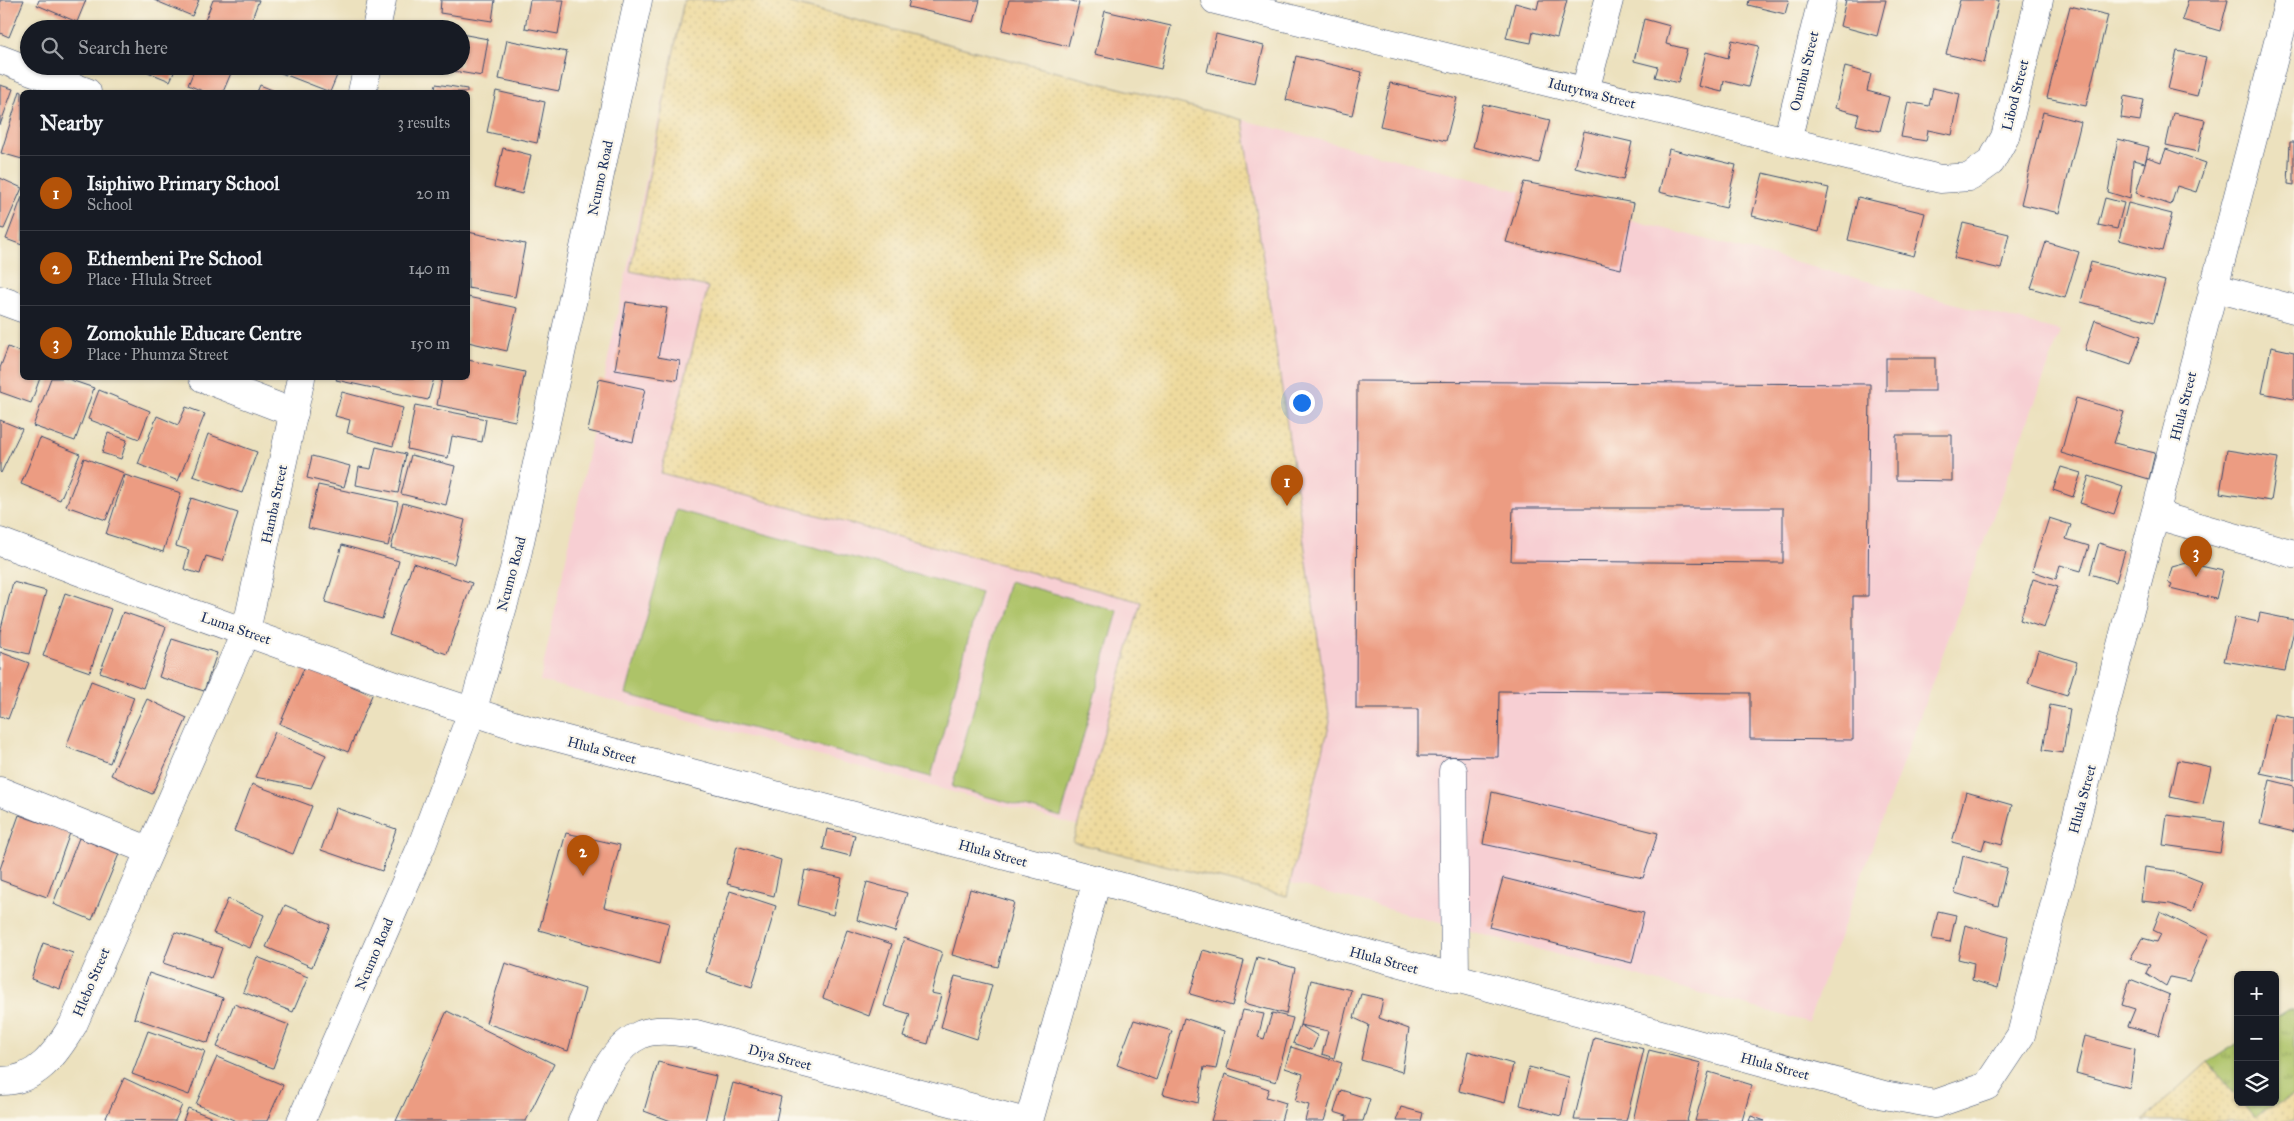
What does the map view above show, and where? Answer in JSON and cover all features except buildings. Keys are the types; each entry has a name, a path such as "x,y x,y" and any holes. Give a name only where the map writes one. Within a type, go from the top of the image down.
{"street":[{"path":"378,20 382,0"},
{"name":"Ncumo Road","path":"301,1121 422,845 472,712 514,569 638,0"},
{"name":"Idutytwa Street","path":"1215,0 1310,11 1586,92 1940,179 1970,177"},
{"path":"1586,92 1609,0"},
{"name":"Oumbu Street","path":"1787,141 1822,0"},
{"name":"Libod Street","path":"1970,177 1990,162 2004,137 2038,0"},
{"name":"Hlula Street","path":"472,712 529,730 1097,880 1456,980 1884,1095 1934,1104 1987,1086 2021,1035 2156,515 2212,287 2289,0"},
{"path":"0,59 20,67"},
{"path":"42,75 81,90"},
{"path":"362,90 366,75"},
{"path":"2212,287 2294,309"},
{"path":"0,300 20,307"},
{"path":"208,380 294,413"},
{"name":"Hamba Street","path":"246,631 301,380"},
{"path":"2156,515 2294,554"},
{"name":"Luma Street","path":"0,542 172,606 472,712"},
{"name":"Hlebo Street","path":"0,1081 22,1078 41,1068 56,1053 73,1024 246,631"},
{"path":"1453,771 1456,980"},
{"path":"0,791 148,850"},
{"path":"1029,1121 1097,880"},
{"name":"Diya Street","path":"582,1121 609,1065 626,1043 643,1034 664,1031 696,1034 1022,1121"}],"shaded area":[{"path":"684,0 778,0 2061,331 1808,1022 540,681"}],"green space":[{"path":"676,510 981,592 931,777 626,694"},
{"path":"1009,581 1118,611 1061,817 952,787"},
{"path":"2288,1010 2294,1010 2294,1095 2279,1103 2279,1016"},
{"path":"2234,1046 2234,1093 2208,1062"},
{"path":"2245,1106 2274,1106 2254,1117"}],"sand":[{"path":"684,0 778,0 1243,120 1330,722 1287,896 1073,842 1141,602 661,473 708,287 630,271"},
{"path":"2208,1062 2234,1093 2234,1106 2245,1106 2254,1117 2274,1106 2279,1106 2279,1103 2294,1095 2294,1121 2142,1121"}],"place":[{"name":"Isiphiwo Primary School","path":"1287,506"},
{"name":"Zomokuhle Educare Centre","path":"2196,577"},
{"name":"Ethembeni Pre School","path":"583,876"}]}
